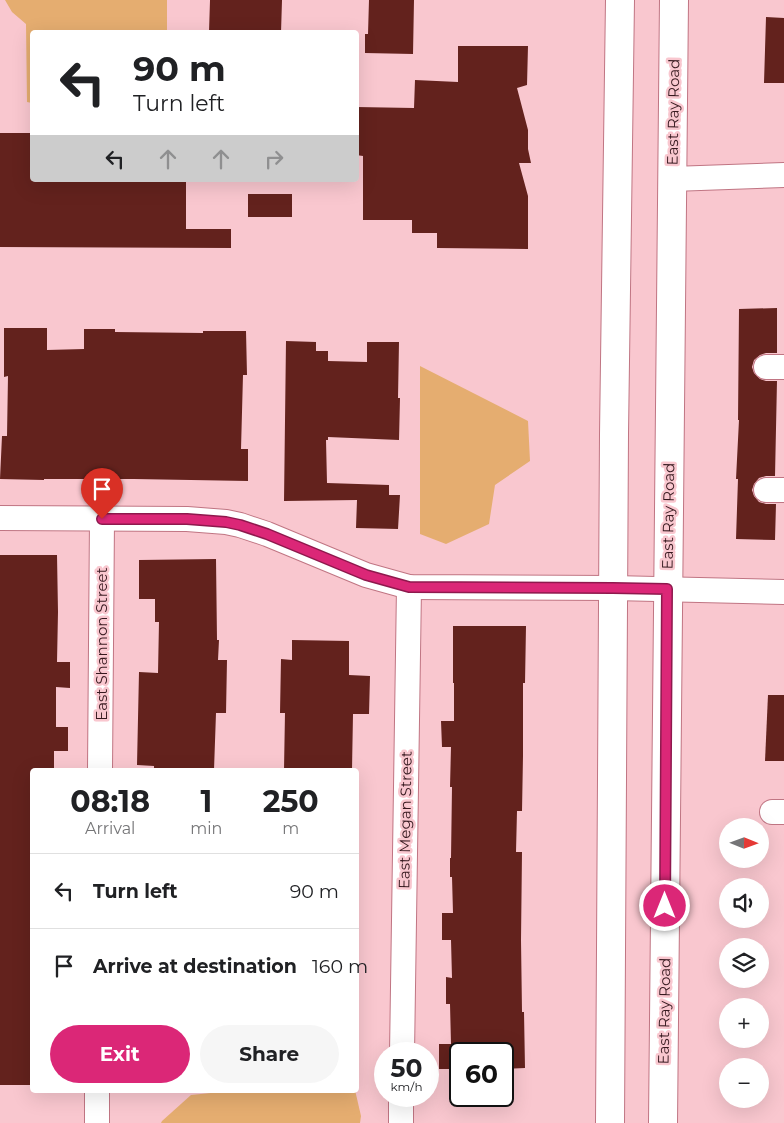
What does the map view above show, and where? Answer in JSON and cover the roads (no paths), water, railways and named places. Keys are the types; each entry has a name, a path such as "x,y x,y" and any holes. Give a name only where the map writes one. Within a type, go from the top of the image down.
{"main road":[{"path":"610,1123 614,434 620,0"},
{"name":"East Ray Road","path":"663,1123 674,0"}],"street":[{"path":"672,179 784,175"},
{"path":"0,518 187,519 226,522 267,534 366,575 409,587 613,588 784,592"},
{"name":"East Shannon Street","path":"100,768 102,519"},
{"name":"East Megan Street","path":"402,1042 409,587"},
{"path":"97,1093 97,1123"},
{"path":"401,1107 401,1123"}]}
